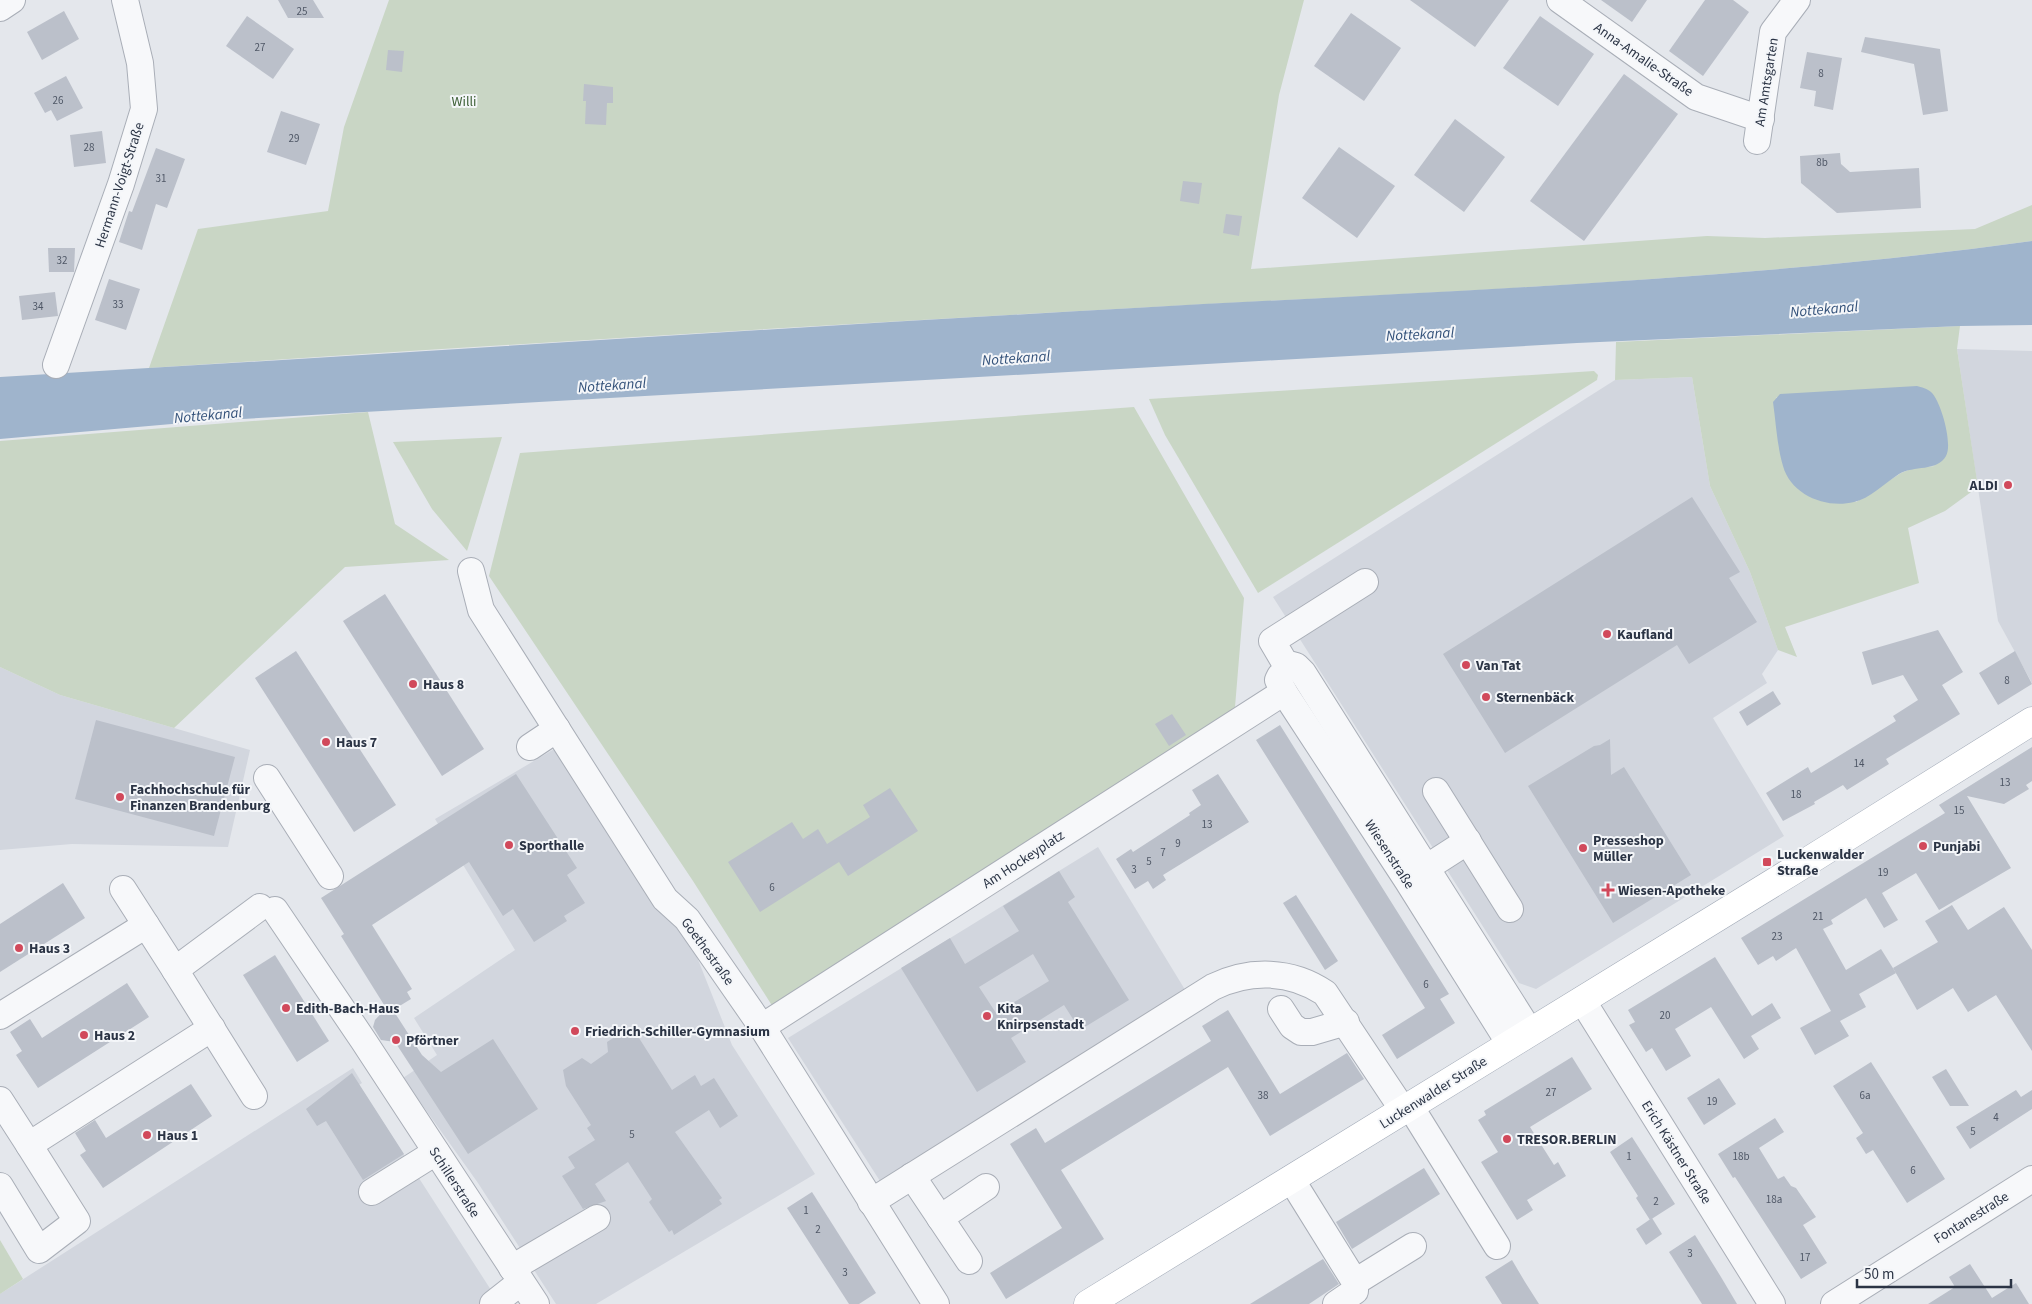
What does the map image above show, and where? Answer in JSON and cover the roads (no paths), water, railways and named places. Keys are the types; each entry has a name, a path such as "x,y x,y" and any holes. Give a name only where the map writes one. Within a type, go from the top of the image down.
{"main road":[{"name":"Luckenwalder Straße","path":"1088,1304 2032,721"}],"street":[{"path":"0,8 12,0"},
{"name":"Hermann-Voigt-Straße","path":"56,365 120,184 144,109 140,63 125,0"},
{"name":"Anna-Amalie-Straße","path":"1560,0 1696,97 1759,130"},
{"name":"Am Amtsgarten","path":"1759,130 1774,32 1797,0"},
{"name":"Goethestraße","path":"471,571 481,610 665,899 687,919 762,1027 936,1304"},
{"name":"Wiesenstraße","path":"1365,582 1272,641 1285,663 1296,666 1303,673 1417,874 1520,1038"},
{"name":"Wiesenstraße","path":"1285,663 1278,680 1284,692 1417,874"},
{"name":"Am Hockeyplatz","path":"762,1027 1284,692"},
{"path":"530,747 557,729"},
{"path":"267,778 330,876"},
{"path":"1436,791 1510,910"},
{"path":"1417,874 1468,841"},
{"path":"123,890 254,1096"},
{"name":"Schillerstraße","path":"175,970 268,909 375,1059 536,1304"},
{"path":"0,1016 146,925"},
{"path":"871,1202 1224,981 1251,975 1282,975 1312,984 1325,993 1407,1108 1497,1246"},
{"name":"Erich Kästner Straße","path":"1582,1000 1772,1304"},
{"path":"1281,1009 1292,1026 1300,1032 1312,1032 1346,1022"},
{"path":"29,1145 212,1028"},
{"path":"0,1186 39,1250 77,1221 1,1104"},
{"path":"372,1192 436,1152"},
{"path":"912,1176 969,1261"},
{"path":"1291,1179 1355,1282 1355,1291 1336,1304"},
{"name":"Fontanestraße","path":"1834,1304 2032,1179"},
{"path":"940,1218 986,1187"},
{"path":"493,1304 517,1275 597,1218"},
{"path":"1355,1282 1413,1246"}],"water":[{"name":"Nottekanal","path":"2032,241 2032,325 1960,326 1577,343 206,421 0,439 0,377 992,316 1584,284 1808,266"},
{"path":"1917,386 1931,392 1939,404 1942,413 1947,433 1948,450 1942,461 1931,466 1905,471 1860,500 1843,504 1811,498 1794,485 1787,476 1781,458 1773,402 1780,394"}],"place":[{"name":"ALDI","path":"2008,485"},
{"name":"Kaufland","path":"1607,634"},
{"name":"Van Tat","path":"1466,665"},
{"name":"Haus 8","path":"413,684"},
{"name":"Sternenbäck","path":"1486,697"},
{"name":"Haus 7","path":"326,742"},
{"name":"Fachhochschule für Finanzen Brandenburg","path":"120,797"},
{"name":"Sporthalle","path":"509,845"},
{"name":"Punjabi","path":"1923,846"},
{"name":"Presseshop Müller","path":"1583,848"},
{"name":"Luckenwalder Straße","path":"1767,862"},
{"name":"Wiesen-Apotheke","path":"1608,890"},
{"name":"Haus 3","path":"19,948"},
{"name":"Edith-Bach-Haus","path":"286,1008"},
{"name":"Kita Knirpsenstadt","path":"987,1016"},
{"name":"Friedrich-Schiller-Gymnasium","path":"575,1031"},
{"name":"Haus 2","path":"84,1035"},
{"name":"Pförtner","path":"396,1040"},
{"name":"Haus 1","path":"147,1135"},
{"name":"TRESOR.BERLIN","path":"1507,1139"}],"park label":[{"name":"Willi","path":"464,101"}]}
